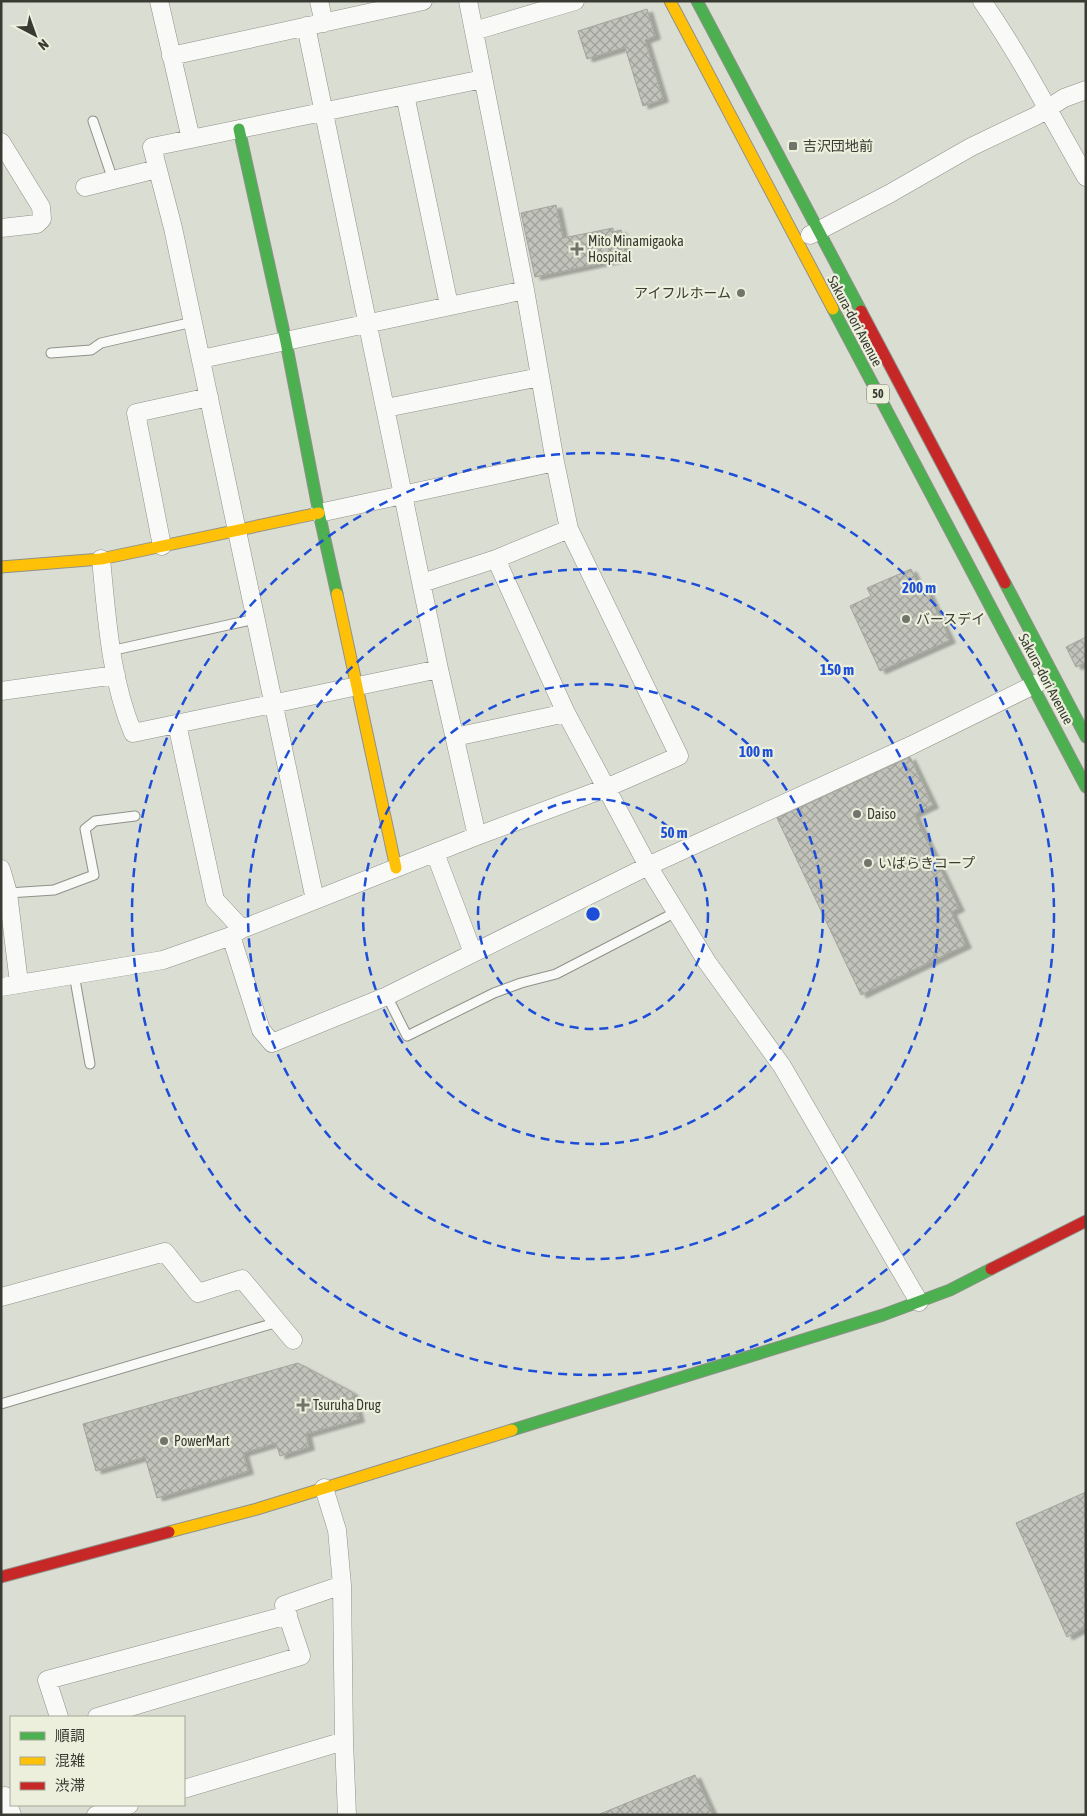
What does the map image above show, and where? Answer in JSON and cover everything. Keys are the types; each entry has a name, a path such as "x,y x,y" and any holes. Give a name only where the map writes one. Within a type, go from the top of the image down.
{"street":[{"path":"159,1 191,139"},
{"path":"318,1 324,23"},
{"path":"171,56 423,1"},
{"path":"1,987 164,960 435,852 606,788 679,756 569,529 554,462 525,290 468,1"},
{"path":"474,31 576,1"},
{"name":"Sakura-dori Avenue","path":"670,1 1086,787"},
{"name":"Sakura-dori Avenue","path":"697,1 1084,731"},
{"path":"982,1 1003,32 1086,177"},
{"path":"306,26 439,670 477,836"},
{"path":"316,900 173,228 152,147 483,79"},
{"path":"796,242 889,194 971,147 1036,116 1064,98 1086,90"},
{"path":"405,95 449,305"},
{"path":"240,129 286,342 319,513 396,868"},
{"path":"1,142 41,208 42,219 37,224 1,228"},
{"path":"85,187 157,169"},
{"path":"201,358 286,342 449,305 525,290"},
{"path":"386,408 540,377"},
{"path":"162,546 136,413 209,398"},
{"path":"1,567 101,559 554,462"},
{"path":"422,584 496,559 569,529"},
{"path":"101,559 110,651 128,721 133,733 439,670"},
{"path":"496,559 566,713 648,866 707,962 782,1066 920,1302"},
{"path":"1,690 116,675"},
{"path":"178,724 215,900 236,932 261,1030 272,1043 387,996 648,866 912,745 1053,675"},
{"path":"455,737 566,713"},
{"path":"435,852 473,953"},
{"path":"1,869 8,894 19,983"},
{"path":"1,1577 256,1509 920,1302 980,1276 1086,1221"},
{"path":"1,1298 165,1252 198,1293 242,1279 293,1340"},
{"path":"324,1488 337,1530 342,1585 344,1741 348,1815"},
{"path":"100,1716 300,1656 284,1605 342,1585"},
{"path":"59,1716 47,1680 288,1615"},
{"path":"185,1789 344,1741"},
{"path":"1,1797 5,1796 12,1815"},
{"path":"96,1815 127,1806"}],"lane":[{"path":"93,121 113,180"},
{"path":"51,353 91,350 101,343 193,322"},
{"path":"110,651 255,619"},
{"path":"8,894 54,890 94,875 85,829 95,821 135,816"},
{"path":"387,996 407,1036 494,993 521,983 556,974 676,912"},
{"path":"74,974 90,1064"},
{"path":"1,1404 278,1322"}],"building":[{"path":"647,9 655,36 645,40 663,99 643,106 625,47 587,59 578,31"},
{"name":"Mito Minamigaoka Hospital","path":"556,205 563,238 613,228 613,232 621,230 626,258 535,277 521,213"},
{"path":"911,569 921,591 926,588 950,640 880,671 850,606 871,596 867,588"},
{"path":"1086,637 1086,662 1076,667 1066,647"},
{"name":"いばらきコープ","path":"910,757 933,805 914,814 959,908 951,912 966,945 861,995 777,818"},
{"path":"298,1363 352,1392 359,1419 306,1434 309,1447 280,1456 276,1443 243,1453 248,1471 157,1498 145,1457 96,1471 83,1424"},
{"path":"1086,1492 1086,1627 1067,1637 1016,1523"},
{"path":"695,1775 713,1815 600,1815 600,1814"}],"traffic: fast":[{"path":"697,1 861,311"},
{"path":"239,129 286,342 319,513 337,594"},
{"path":"833,309 1086,787"},
{"path":"1005,583 1086,737"},
{"path":"512,1430 883,1315 950,1290 991,1269"}],"traffic: slow":[{"path":"670,1 833,309"},
{"path":"1,567 101,559 319,513"},
{"path":"337,594 396,868"},
{"path":"169,1532 257,1509 512,1430"}],"traffic: jam":[{"path":"861,311 1005,583"},
{"path":"991,1269 1086,1221"},
{"path":"1,1577 169,1532"}],"place":[{"name":"吉沢団地前","path":"793,146"},
{"name":"Mito Minamigaoka Hospital","path":"577,249"},
{"name":"アイフルホーム","path":"741,293"},
{"name":"バースデイ","path":"906,619"},
{"name":"Daiso","path":"857,814"},
{"name":"いばらきコープ","path":"868,863"},
{"name":"Tsuruha Drug","path":"303,1405"},
{"name":"PowerMart","path":"164,1441"}]}
